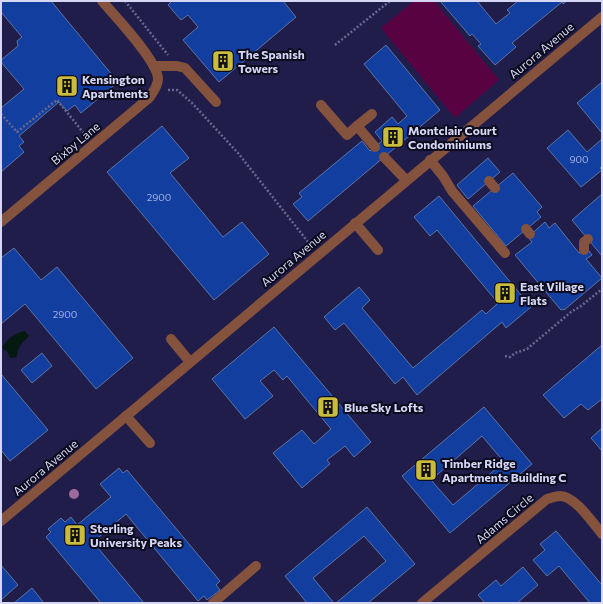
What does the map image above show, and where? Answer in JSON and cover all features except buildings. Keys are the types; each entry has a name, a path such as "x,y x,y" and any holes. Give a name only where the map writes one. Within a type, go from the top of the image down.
{"street":[{"path":"102,1 146,54 154,66 177,66 185,68 216,102"},
{"name":"Aurora Avenue","path":"1,521 602,17"},
{"name":"Bixby Lane","path":"1,222 149,98 155,89 158,78 154,66"},
{"path":"321,105 347,135 372,114"},
{"path":"357,126 375,147"},
{"path":"384,157 406,180"},
{"path":"430,160 443,176 452,192 505,253"},
{"path":"355,223 378,250"},
{"path":"584,250 584,242 588,238"},
{"path":"171,339 190,362"},
{"path":"126,416 150,443"},
{"name":"Adams Circle","path":"422,603 547,499 561,496 571,499 602,534"},
{"path":"213,603 256,566"}],"path":[{"path":"124,1 177,66"},
{"path":"335,45 390,1"},
{"path":"155,89 176,90 192,103 238,153 318,254"},
{"path":"1,114 17,132 57,100 93,144"},
{"path":"505,356 510,357 515,353 527,350 571,312 602,289"}],"shaded area":[{"path":"414,1 434,1 499,80 455,118 381,28"},
{"path":"25,331 29,336 19,348 17,357 10,358 7,351 2,348 11,337 17,333"}],"place":[{"name":"The Spanish Towers","path":"223,61"},
{"name":"Kensington Apartments","path":"67,86"},
{"name":"Montclair Court Condominiums","path":"393,137"},
{"name":"East Village Flats","path":"505,293"},
{"name":"Blue Sky Lofts","path":"328,407"},
{"name":"Timber Ridge Apartments Building C","path":"426,470"},
{"name":"Sterling University Peaks","path":"75,535"}]}
